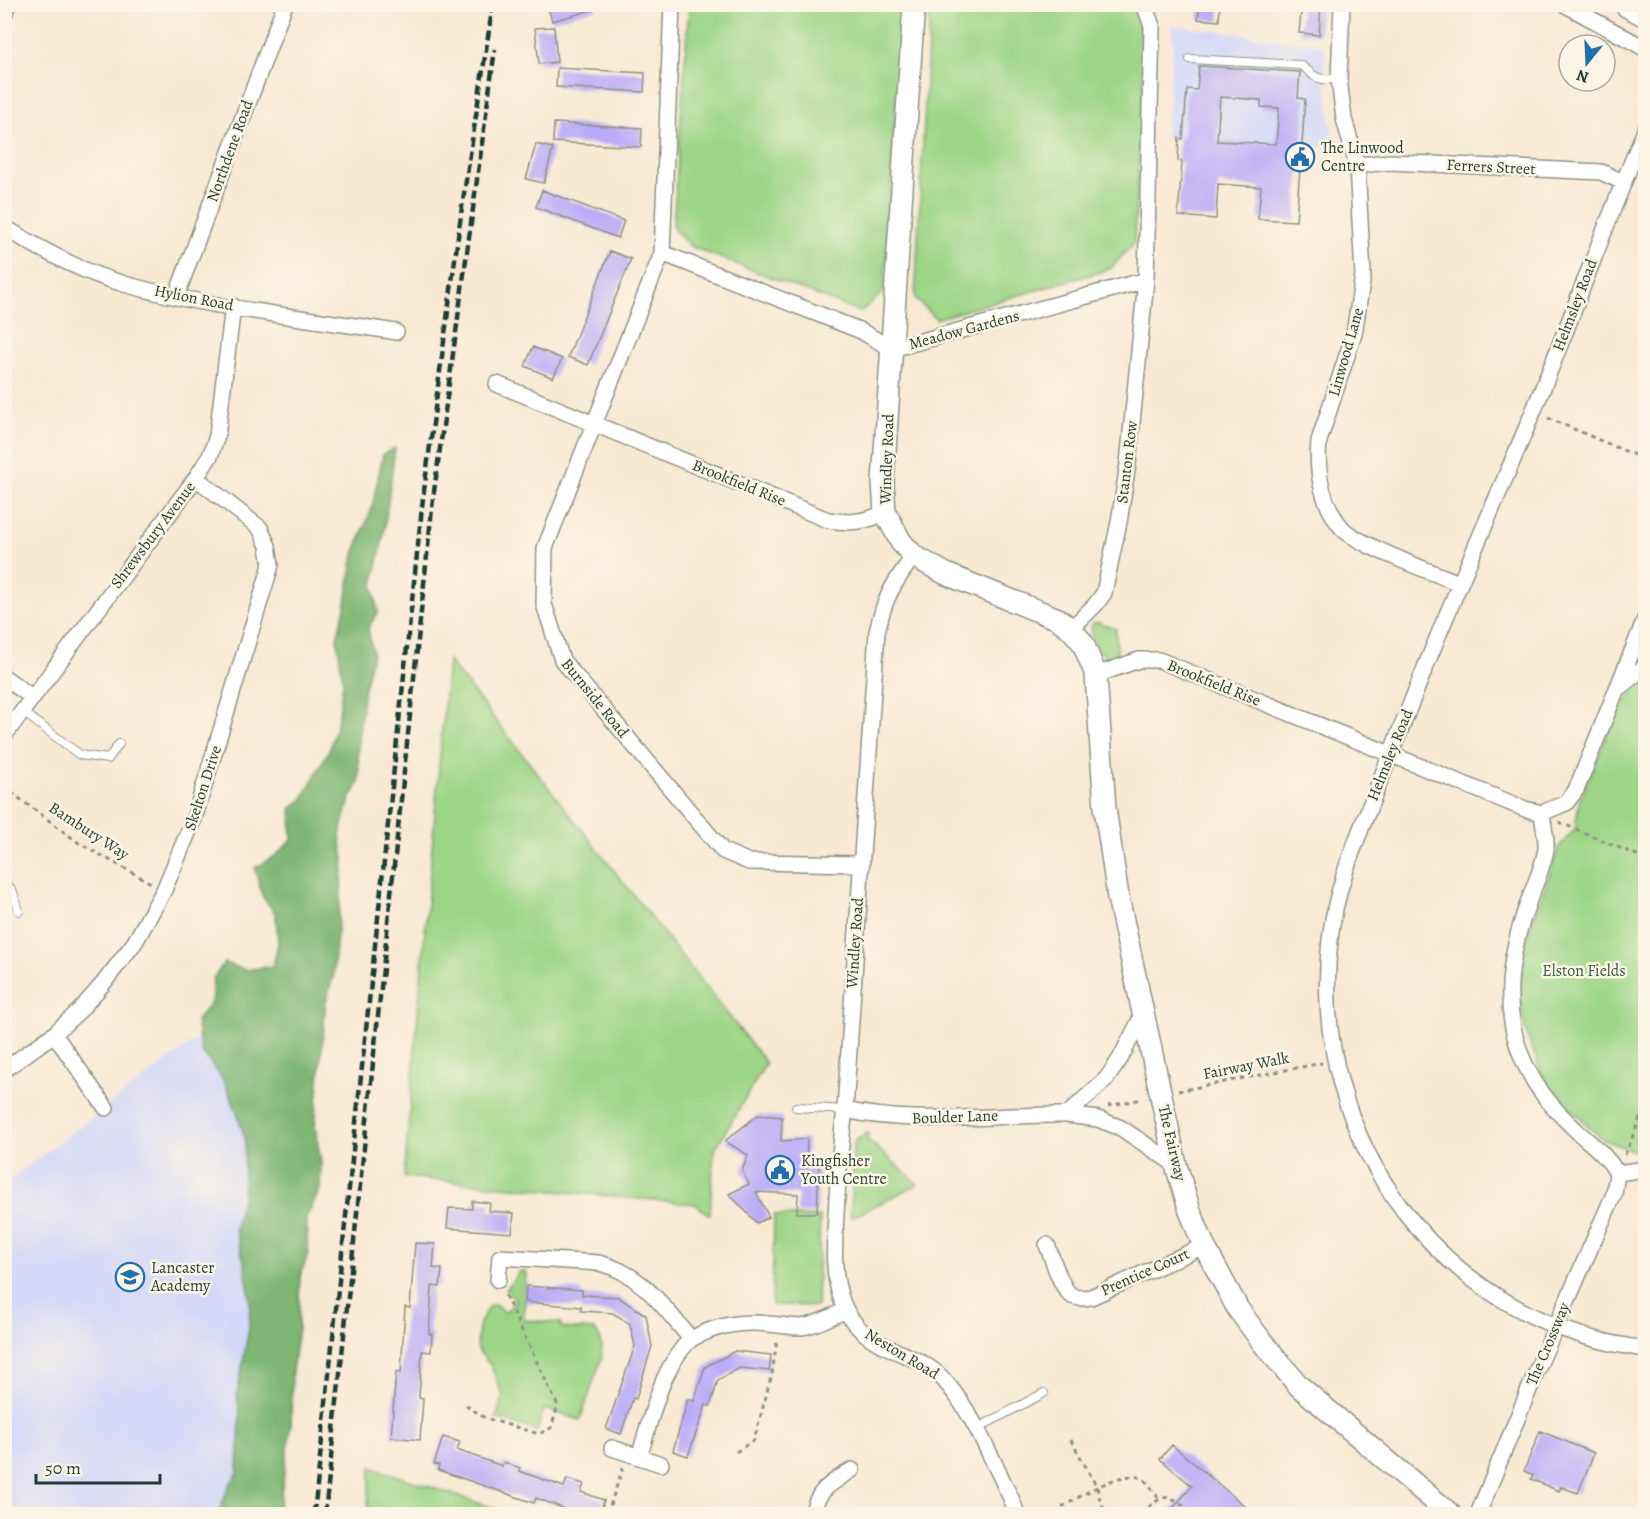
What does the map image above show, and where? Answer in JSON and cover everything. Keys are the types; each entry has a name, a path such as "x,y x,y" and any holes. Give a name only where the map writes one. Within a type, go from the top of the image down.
{"highway":[{"path":"1629,4 1646,14"}],"street":[{"path":"4,15 8,4"},
{"name":"Northdene Road","path":"176,297 285,4"},
{"path":"662,253 672,4"},
{"name":"Windley Road","path":"845,1110 877,632 887,596 914,556 897,535 885,512 884,482 914,4"},
{"path":"1144,4 1152,26 1146,280"},
{"name":"Linwood Lane","path":"1342,4 1339,80 1344,119 1357,165 1363,275 1354,334 1319,441 1319,478 1332,514 1343,530 1359,541 1459,583"},
{"path":"1564,4 1646,49"},
{"name":"Helmsley Road","path":"1646,128 1533,412 1459,583 1346,867 1333,917 1328,974 1329,1011 1335,1060 1344,1095 1358,1136 1379,1176 1402,1210 1426,1238 1470,1278 1504,1301 1555,1327 1599,1341 1646,1349"},
{"name":"Ferrers Street","path":"1357,165 1391,162 1601,172 1623,182"},
{"name":"Hylion Road","path":"4,227 30,243 90,271 110,279 176,297 396,332"},
{"name":"Meadow Gardens","path":"662,253 859,330 892,349 1146,280"},
{"name":"Burnside Road","path":"662,253 545,548 544,603 561,660 723,851 749,862 860,864"},
{"name":"Stanton Row","path":"1071,629 1096,604 1104,593 1108,579 1128,464 1146,280"},
{"name":"Shrewsbury Avenue","path":"4,736 210,456 217,436 233,306"},
{"name":"Brookfield Rise","path":"497,384 828,520 848,523 873,519 885,512"},
{"name":"Skelton Drive","path":"4,1070 54,1034 79,1011 135,942 164,890 195,816 271,565 268,546 260,528 196,478"},
{"path":"914,556 946,573 1043,612 1071,629 1083,643 1096,675"},
{"path":"1646,617 1576,790 1566,803 1542,813 1546,849 1518,931 1509,975 1508,998 1511,1021 1522,1058 1542,1094 1565,1120 1608,1158 1617,1173 1646,1169"},
{"name":"Brookfield Rise","path":"1096,675 1138,660 1159,660 1525,809 1542,813"},
{"path":"1615,691 1646,666"},
{"name":"The Fairway","path":"1096,675 1100,763 1110,853 1176,1165 1204,1246 1238,1309 1299,1386 1443,1513"},
{"path":"4,677 33,698"},
{"path":"1067,1115 1107,1078 1120,1059 1143,1014"},
{"path":"54,1034 105,1108"},
{"name":"Boulder Lane","path":"845,1110 902,1119 1067,1115 1098,1119 1121,1128 1176,1165"},
{"name":"Neston Road","path":"845,1110 840,1146 835,1253 839,1292 846,1310 858,1328 876,1341 923,1364 942,1378 957,1397 976,1429 1011,1498 1017,1515"},
{"name":"The Crossway","path":"1478,1515 1555,1327 1614,1194 1617,1173"},
{"name":"Prentice Court","path":"1047,1245 1064,1286 1071,1295 1080,1298 1091,1297 1204,1246"},
{"path":"498,1280 500,1257 599,1263 611,1266 636,1279 692,1339"},
{"path":"633,1455 671,1364 682,1348 692,1339 711,1329 735,1323 800,1327 811,1325 846,1310"},
{"path":"612,1448 661,1464"},
{"path":"813,1515 819,1494 828,1485 852,1470"}],"lane":[{"path":"1190,59 1300,65 1320,80 1339,80"},
{"path":"23,712 80,755 108,759 118,744"},
{"path":"4,881 13,892 19,910"},
{"path":"796,1107 845,1110"},
{"path":"976,1429 1044,1393"}],"path":[{"path":"1533,412 1646,460"},
{"name":"Bambury Way","path":"4,788 79,843 164,890"},
{"path":"1542,813 1646,860"},
{"name":"Fairway Walk","path":"1098,1108 1335,1060"},
{"path":"1617,1173 1646,1104"},
{"path":"466,1405 485,1418 539,1434 551,1428 558,1406 498,1280"},
{"path":"736,1452 754,1440 772,1374 779,1325"},
{"path":"1071,1440 1097,1487 1100,1500 1109,1515"},
{"path":"608,1515 633,1455"},
{"path":"1057,1515 1060,1508 1097,1487 1121,1477 1145,1480 1158,1498"},
{"path":"1142,1515 1158,1498 1163,1497 1179,1502 1193,1515"}],"shaded area":[{"path":"1172,25 1325,46 1324,69 1334,148 1165,138 1173,47"},
{"name":"Lancaster Academy","path":"260,1000 254,1370 237,1514 5,1514 5,1183 203,1034"}],"green space":[{"path":"689,5 902,5 884,292 860,312 690,246 673,228"},
{"path":"930,5 1139,6 1146,29 1134,243 1110,269 936,319 915,298"},
{"path":"395,448 384,533 373,586 378,612 368,628 373,653 364,688 358,746 359,783 350,799 340,836 344,859 333,977 326,1001 315,1126 321,1163 320,1190 306,1218 308,1254 300,1277 298,1328 292,1371 291,1426 278,1514 218,1514 229,1486 238,1473 240,1415 237,1395 249,1328 250,1298 235,1228 243,1197 245,1138 224,1081 201,1050 196,1021 211,1003 213,979 224,963 246,970 273,966 278,944 276,914 262,896 255,868 275,856 292,840 291,809 303,798 330,748 338,719 343,682 337,638 345,608 354,554 372,508 383,454"},
{"path":"1096,622 1116,629 1117,655 1114,658 1099,651 1096,646 1092,636 1092,624"},
{"path":"448,660 766,1063 714,1151 710,1215 695,1204 404,1177"},
{"name":"Elston Fields","path":"1645,677 1645,1155 1604,1140 1551,1088 1529,1041 1522,1018 1520,993 1522,952 1559,847 1575,829 1579,802 1611,725 1625,701"},
{"path":"868,1133 867,1139 918,1184 851,1218 853,1146 856,1140"},
{"path":"774,1215 820,1217 817,1306 772,1305"},
{"path":"520,1271 526,1272 524,1320 561,1323 561,1328 595,1330 600,1338 602,1357 580,1420 544,1409 537,1431 496,1418 503,1397 491,1366 478,1350 477,1341 480,1323 488,1307 495,1304 505,1313 516,1301 506,1290"},
{"path":"371,1467 511,1514 367,1514"}],"building":[{"path":"547,4 596,4 596,9 552,21"},
{"path":"1200,4 1220,4 1219,21 1198,19"},
{"path":"1302,4 1321,4 1319,35 1299,33"},
{"path":"554,27 557,62 539,64 535,28"},
{"path":"1199,66 1300,72 1298,98 1305,99 1302,145 1307,146 1305,168 1300,168 1296,221 1258,219 1261,187 1218,184 1216,219 1178,216 1182,162 1178,161 1179,138 1183,139 1187,89 1197,90","holes":["1220,97 1261,100 1261,107 1279,108 1276,144 1217,141"]},
{"path":"557,68 645,73 644,92 556,87"},
{"path":"554,123 642,128 641,147 553,142"},
{"path":"536,144 553,148 544,183 526,179"},
{"path":"542,190 624,221 618,238 536,207"},
{"path":"610,251 631,259 588,365 568,357"},
{"path":"533,347 562,359 553,378 525,366"},
{"name":"Kingfisher Youth Centre","path":"758,1115 782,1117 781,1141 807,1139 806,1162 819,1163 817,1213 797,1213 798,1194 756,1192 769,1217 757,1223 729,1194 749,1184 742,1171 748,1155 725,1141"},
{"path":"472,1201 490,1203 489,1211 514,1213 512,1233 447,1228 449,1208 472,1209"},
{"path":"415,1243 435,1244 433,1268 442,1269 440,1287 432,1286 429,1334 432,1334 431,1352 422,1351 419,1398 423,1399 420,1440 391,1437 396,1372 401,1373 405,1307 410,1308"},
{"path":"526,1286 582,1290 582,1295 618,1297 646,1315 652,1346 636,1399 633,1398 621,1434 606,1429 635,1346 630,1324 613,1313 581,1311 581,1307 525,1302"},
{"path":"735,1351 771,1355 769,1371 740,1368 718,1380 710,1406 706,1405 688,1456 673,1451 688,1399 694,1401 705,1367"},
{"path":"1540,1431 1594,1453 1578,1493 1561,1487 1559,1491 1531,1479 1533,1475 1524,1471"},
{"path":"443,1437 460,1442 457,1450 502,1466 503,1462 520,1468 519,1471 564,1487 567,1479 584,1484 581,1492 604,1500 600,1515 561,1515 563,1508 536,1498 534,1503 438,1470 439,1465 434,1464"},
{"path":"1172,1445 1246,1507 1240,1515 1167,1515 1192,1486 1160,1459"}],"railway":[{"path":"314,1514 423,498 462,207 493,4"},
{"path":"325,1514 433,499 495,49"}],"place":[{"name":"The Linwood Centre","path":"1300,157"},
{"name":"Kingfisher Youth Centre","path":"780,1170"},
{"name":"Lancaster Academy","path":"130,1277"}]}
